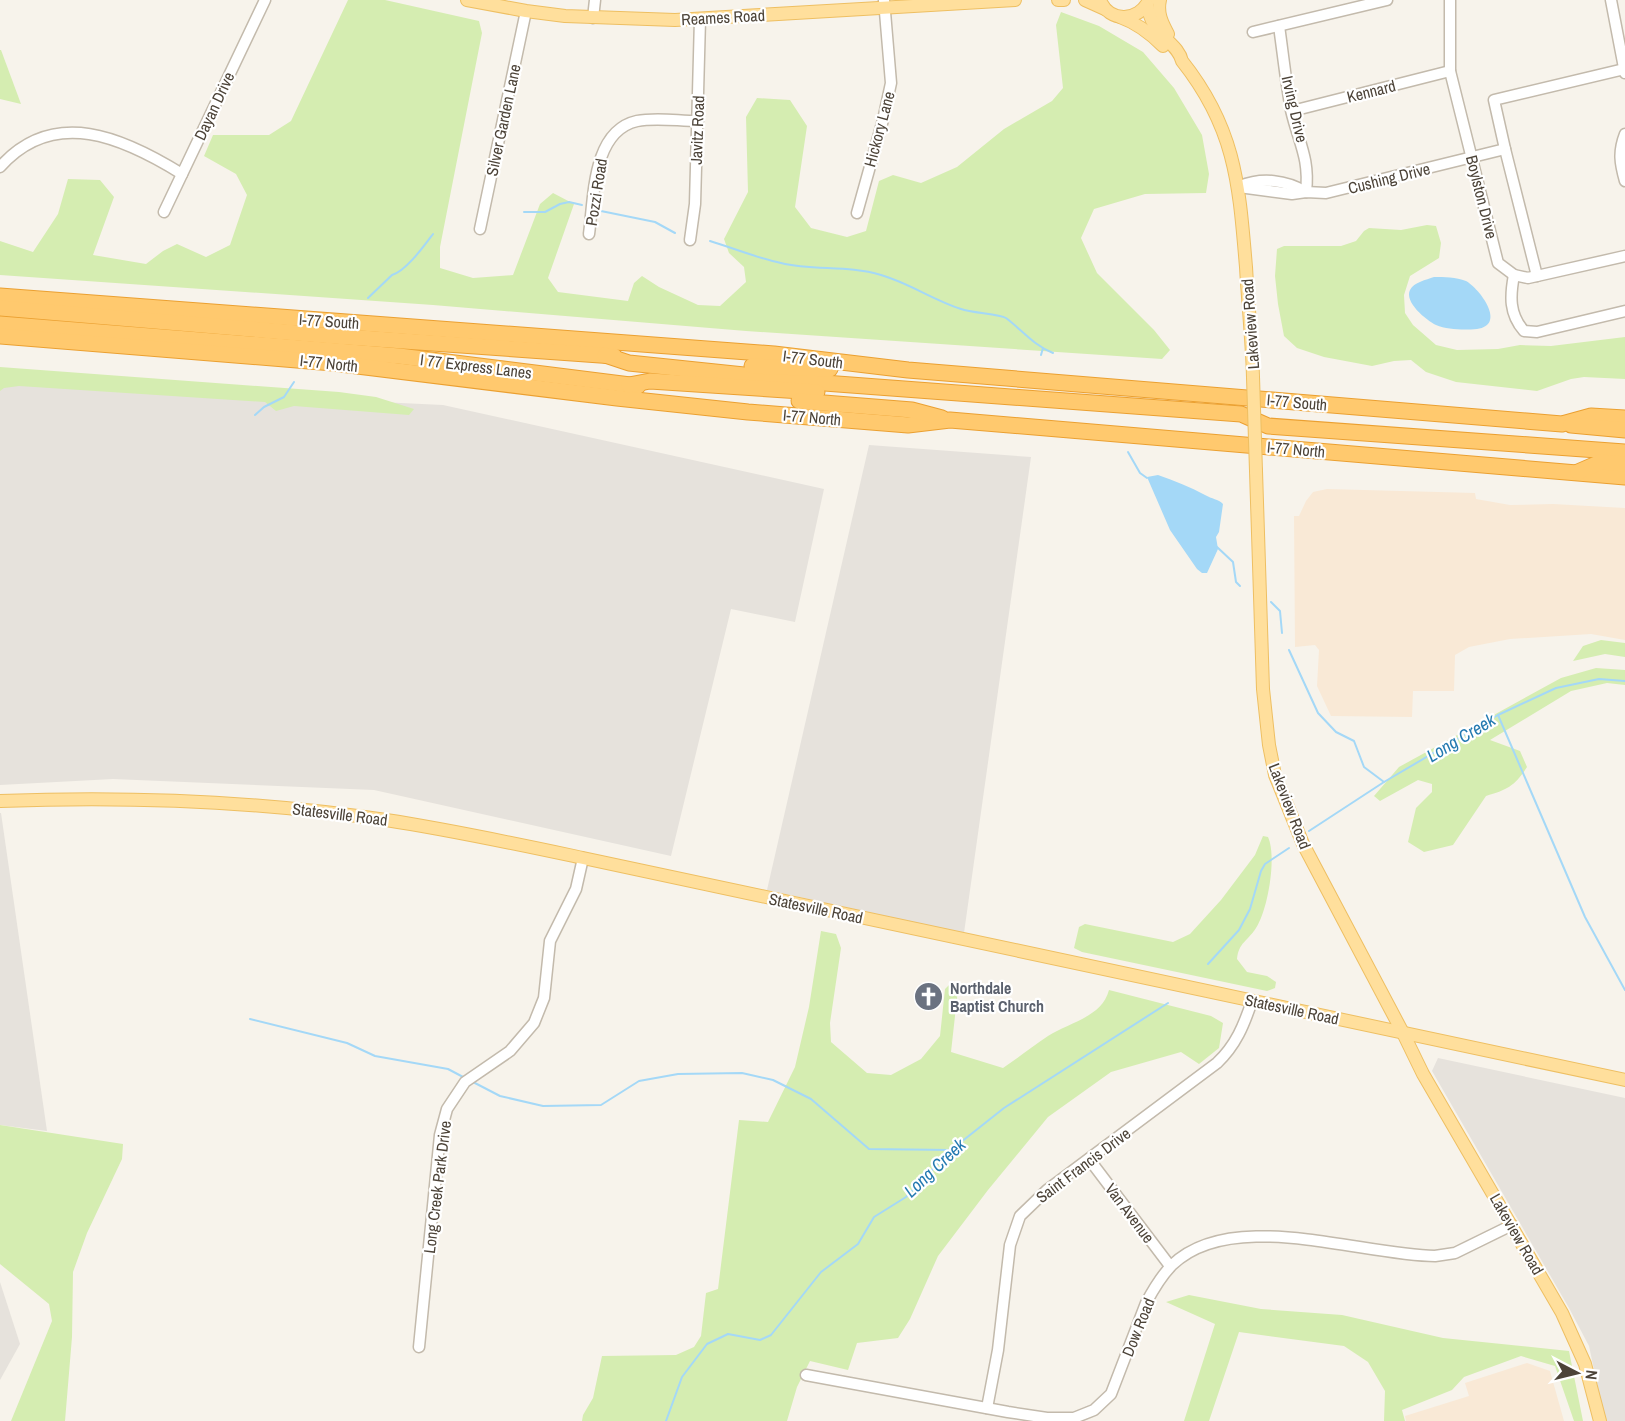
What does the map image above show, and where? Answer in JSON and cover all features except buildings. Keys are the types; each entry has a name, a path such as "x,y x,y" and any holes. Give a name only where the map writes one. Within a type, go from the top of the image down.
{"highway":[{"name":"I-77 South","path":"0,296 774,354 908,370 1562,424 1591,416 1625,418"},
{"name":"I 77 Express Lanes","path":"0,308 333,336 795,369 908,370"},
{"name":"I 77 Express Lanes","path":"0,324 378,354 629,385 912,410 950,420"},
{"name":"I-77 North","path":"0,336 333,363 748,412 908,425 950,420 1625,477"},
{"path":"605,355 629,363 788,380 1220,417"},
{"path":"629,385 650,381 1220,417 1241,414 1255,420 1267,417 1289,423 1625,452"},
{"path":"1289,423 1625,442"},
{"path":"1562,424 1625,430"},
{"path":"1575,473 1601,462 1625,464"}],"main road":[{"name":"Reames Road","path":"467,0 526,11 592,18 700,20 884,4 1015,0"},
{"path":"1058,0 1064,0"},
{"path":"1085,0 1103,5"},
{"path":"1120,18 1136,15 1151,1"},
{"name":"Lakeview Road","path":"1151,1 1158,9 1160,20 1181,54 1182,61 1201,87 1220,121 1239,187 1253,377 1263,689 1275,775 1290,817 1307,854 1423,1074 1512,1225 1574,1337 1585,1364 1600,1421"},
{"name":"Lakeview Road","path":"1103,5 1120,18 1144,29 1176,59 1182,61"},
{"name":"Statesville Road","path":"0,801 64,798 142,799 265,806 424,826 1625,1080"}],"street":[{"name":"Dayan Drive","path":"164,212 265,0"},
{"path":"592,18 595,0"},
{"path":"1253,32 1387,0"},
{"name":"Boylston Drive","path":"1450,0 1450,71 1498,263 1514,275"},
{"path":"1537,276 1504,149 1494,100 1624,71 1611,0"},
{"name":"Hickory Lane","path":"857,213 891,83 884,4"},
{"name":"Silver Garden Lane","path":"480,229 526,11"},
{"name":"Javitz Road","path":"690,240 695,204 700,20"},
{"name":"Irving Drive","path":"1279,27 1292,111 1305,156 1308,176 1306,192"},
{"name":"Kennard","path":"1292,111 1450,71"},
{"name":"Pozzi Road","path":"589,234 600,159 608,141 624,127 640,120 698,121"},
{"path":"0,167 16,151 40,138 54,134 80,132 108,138 182,174"},
{"path":"1625,134 1619,157 1625,181"},
{"name":"Cushing Drive","path":"1239,187 1255,180 1262,180 1294,185 1306,192 1326,193 1504,149"},
{"path":"1625,256 1528,278 1514,275 1510,294 1516,322 1524,331 1537,333 1625,311"},
{"name":"Long Creek Park Drive","path":"419,1347 440,1135 447,1109 465,1082 510,1051 534,1023 544,998 550,941 576,889 583,858"},
{"name":"Saint Francis Drive","path":"987,1408 998,1350 1010,1245 1020,1216 1031,1204 1227,1054 1239,1036 1252,1001"},
{"name":"Van Avenue","path":"1089,1159 1170,1266"},
{"name":"Dow Road","path":"806,1376 1063,1419 1084,1415 1100,1407 1116,1385 1146,1303 1170,1266 1203,1246 1226,1238 1241,1236 1278,1237 1435,1256 1455,1253 1512,1225"}],"shaded area":[{"path":"0,380 443,405 824,489 795,622 731,609 671,856 374,790 113,779 0,785"},
{"path":"869,445 1031,457 964,933 767,890"},
{"path":"1327,489 1475,493 1476,499 1510,505 1553,504 1625,508 1625,640 1591,634 1510,639 1469,647 1455,655 1454,691 1413,691 1412,717 1331,716 1317,686 1319,650 1315,645 1295,647 1294,516 1299,516 1313,492"},
{"path":"1,813 47,1131 0,1125"},
{"path":"1438,1058 1625,1098 1625,1421 1605,1421 1589,1346 1432,1071"},
{"path":"0,1282 20,1344 0,1380"},
{"path":"1527,1363 1550,1371 1564,1421 1406,1421 1405,1416 1469,1396 1465,1383"}],"green space":[{"path":"348,0 385,0 479,21 482,33 440,247 440,268 473,278 513,275 540,204 553,193 574,204 548,278 558,292 628,301 634,283 642,276 659,287 698,305 720,306 746,282 744,267 729,253 724,239 748,192 746,117 757,98 790,100 807,126 795,207 811,228 847,237 866,231 879,181 893,175 921,183 957,167 1004,129 1052,101 1063,88 1056,25 1061,12 1099,26 1143,52 1174,88 1202,135 1209,174 1206,193 1145,194 1094,209 1081,238 1097,273 1154,330 1170,350 1162,359 746,331 433,305 0,275 0,241 33,252 58,214 68,179 100,180 114,197 93,255 146,264 177,244 206,257 230,245 247,195 236,174 204,156 213,135 269,135 291,121"},
{"path":"1,50 21,104 0,99"},
{"path":"1427,225 1436,226 1441,243 1439,258 1410,276 1404,295 1405,313 1413,325 1436,345 1457,350 1498,349 1520,345 1551,346 1625,337 1625,379 1584,377 1537,391 1456,382 1426,372 1411,360 1372,366 1324,357 1297,348 1284,336 1275,276 1277,249 1284,246 1341,246 1356,241 1369,228 1401,230"},
{"path":"0,367 339,392 376,397 414,409 409,415 294,406 276,411 265,402 19,386 4,388 0,391"},
{"path":"1601,640 1625,643 1625,657 1605,654 1573,661 1583,646"},
{"path":"1596,668 1625,670 1625,685 1607,683 1571,691 1490,740 1520,751 1527,767 1510,786 1486,796 1453,845 1424,852 1408,842 1416,808 1432,792 1432,784 1418,780 1380,801 1374,796 1399,767 1561,678"},
{"path":"1263,836 1268,837 1271,846 1270,883 1260,920 1253,933 1242,945 1237,959 1247,972 1267,976 1276,982 1275,988 1267,991 1082,952 1074,948 1079,927 1085,924 1173,942 1190,934 1221,900 1255,855"},
{"path":"821,931 836,934 841,948 830,1023 831,1042 867,1073 891,1075 921,1059 940,1036 945,989 951,983 958,989 951,1052 1003,1068 1048,1036 1092,1013 1100,1007 1109,990 1211,1016 1223,1023 1219,1048 1199,1064 1181,1052 1111,1072 1048,1117 938,1256 910,1319 898,1338 857,1343 848,1370 810,1361 797,1387 787,1421 582,1421 593,1398 602,1356 676,1355 694,1347 701,1336 706,1293 718,1289 739,1120 768,1122 795,1067 809,1007"},
{"path":"0,1125 123,1144 122,1159 87,1233 73,1272 72,1337 65,1421 11,1421 52,1321 49,1304 0,1264"},
{"path":"1189,1295 1261,1309 1342,1315 1443,1338 1569,1351 1583,1421 1574,1421 1555,1366 1521,1356 1464,1377 1452,1390 1402,1410 1405,1421 1384,1421 1385,1391 1368,1362 1344,1346 1239,1332 1209,1421 1184,1421 1215,1324 1166,1302"}],"water":[{"path":"1434,277 1458,279 1472,285 1488,306 1490,321 1486,326 1477,329 1446,328 1436,325 1422,315 1410,300 1410,290 1417,283"},
{"path":"1158,475 1223,504 1219,532 1216,537 1218,549 1207,573 1202,573 1197,569 1170,530 1147,477"}],"waterway":[{"path":"524,212 545,212 569,202 582,205"},
{"path":"601,211 655,222 675,233"},
{"path":"368,298 392,275 409,263 433,234"},
{"path":"710,241 781,263 856,270 881,275 961,309 1006,318 1034,342 1053,353"},
{"path":"1041,355 1043,348"},
{"path":"255,415 264,407 284,397 294,382"},
{"path":"1128,452 1140,473 1147,478"},
{"path":"1217,547 1233,562 1236,582 1240,586"},
{"path":"1271,602 1280,611 1282,633"},
{"path":"1289,650 1318,713 1336,732 1354,741 1364,767 1384,782"},
{"name":"Long Creek","path":"1309,831 1384,782 1498,715 1556,688 1599,679 1625,681"},
{"path":"1498,715 1585,917 1625,990"},
{"name":"Long Creek","path":"1208,964 1239,930 1250,909 1265,864 1289,848"},
{"name":"Long Creek","path":"666,1421 682,1377 707,1344 728,1334 760,1340 771,1335 821,1272 858,1244 874,1217 906,1197 951,1150 1004,1108 1168,1003"},
{"path":"250,1019 347,1043 375,1056 448,1069 465,1078"},
{"path":"473,1082 500,1096 543,1106 601,1105 639,1081 678,1074 742,1073 773,1080 811,1099 869,1149 951,1150"}],"place":[{"name":"Northdale Baptist Church","path":"929,997"}]}
